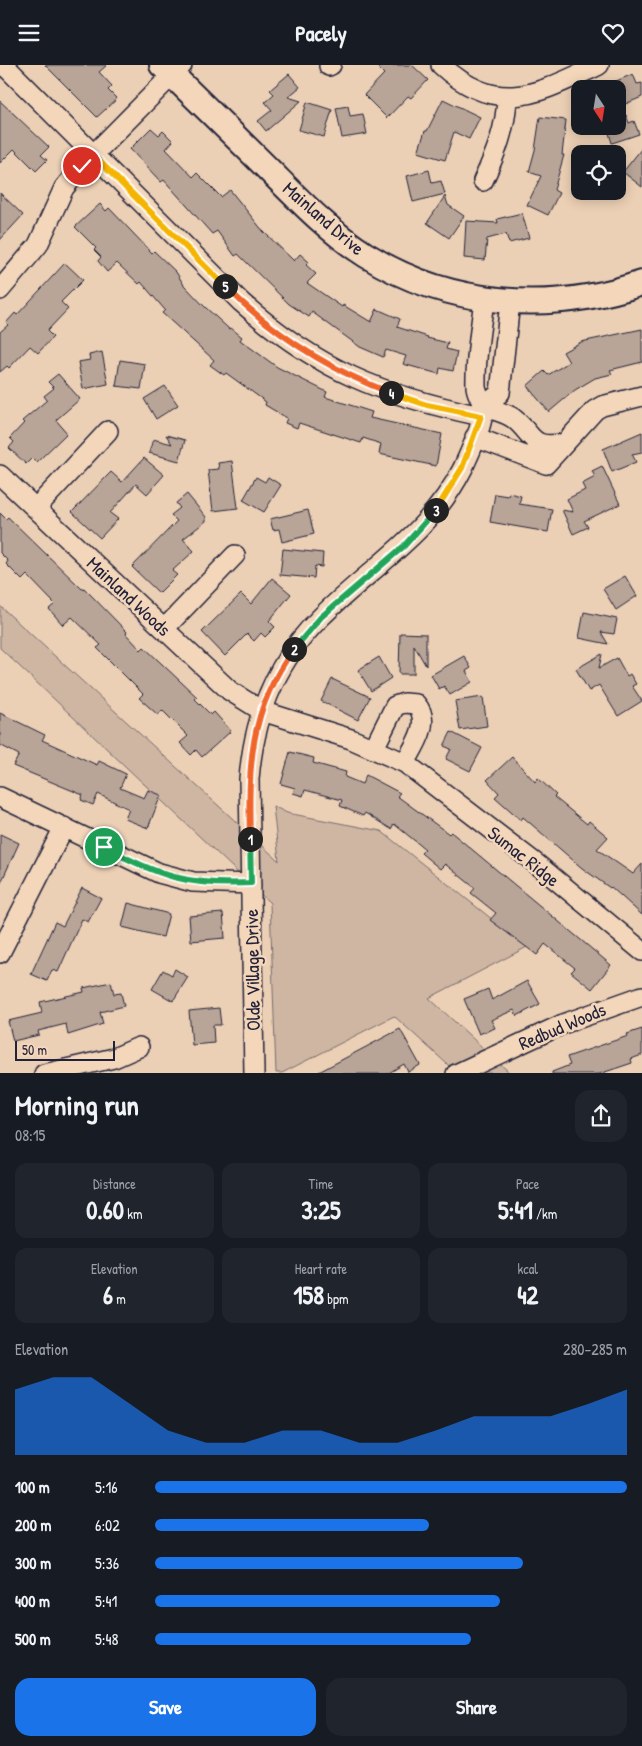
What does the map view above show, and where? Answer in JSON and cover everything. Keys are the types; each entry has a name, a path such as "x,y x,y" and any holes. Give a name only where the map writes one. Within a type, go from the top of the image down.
{"main road":[{"name":"Mainland Drive","path":"172,69 320,221 365,255 392,271 428,286 484,299 510,302 578,300 612,294 642,283"}],"street":[{"path":"4,65 241,302 296,346 346,375 404,398 482,412 504,413 521,426 534,441 543,444 564,443"},
{"path":"441,65 451,75 474,88 507,97 529,95 548,89 599,65"},
{"path":"0,290 38,245 64,188 172,69"},
{"path":"483,181 497,150 505,125 507,97"},
{"path":"482,412 476,387 484,299"},
{"name":"Olde Village Drive","path":"254,1073 249,779 251,749 262,711 276,677 304,635 321,617 404,546 441,503 462,468 475,437 482,412 500,393 510,302"},
{"path":"475,437 546,464 595,410 602,406 642,396"},
{"path":"36,508 108,431"},
{"path":"514,452 526,434"},
{"name":"Mainland Woods","path":"0,475 230,691 262,711"},
{"path":"164,629 235,555"},
{"path":"374,748 395,706 404,703 416,704 423,712 423,723 405,763"},
{"name":"Sumac Ridge","path":"262,711 374,748 405,763 538,865 642,951"},
{"path":"0,797 143,867 176,879 223,884 251,883"},
{"path":"0,953 64,827"},
{"name":"Redbud Woods","path":"456,1073 563,1023 642,996"},
{"path":"44,1073 114,1058 138,1047"}],"shaded area":[{"path":"0,606 279,861 273,806 287,813 381,831 527,947 429,998 510,1073 457,1073 394,1016 282,1073 276,1073 270,903 0,648"}],"building":[{"path":"45,65 107,65 99,72 112,86 108,90 117,99 97,117"},
{"path":"375,65 412,65 428,80 411,98 408,96 387,118 364,95 384,74"},
{"path":"289,74 300,87 288,97 301,101 266,131 258,121 272,110 265,102 274,94 270,90"},
{"path":"633,74 637,84 642,83 642,97 626,104 626,80 619,80"},
{"path":"443,99 480,117 469,139 454,132 445,160 418,152 425,131 427,131"},
{"path":"0,101 49,147 41,155 47,160 36,171 14,149 0,163"},
{"path":"307,102 332,110 324,137 299,130"},
{"path":"348,106 350,116 363,114 367,134 342,138 336,108"},
{"path":"626,115 629,123 634,121 639,134 612,143 610,135 626,135"},
{"path":"540,117 566,120 562,155 564,155 554,190 559,193 548,215 527,205 541,176 529,172 535,150"},
{"path":"151,128 159,135 163,131 173,141 166,149 193,177 197,173 221,197 230,190 263,231 294,261 300,254 309,262 306,265 316,274 307,283 342,307 343,305 371,322 377,309 400,319 397,327 427,338 448,343 446,349 457,352 453,371 440,368 439,374 403,364 406,356 386,350 383,357 360,347 312,312 309,317 289,304 238,254 235,256 217,231 212,234 164,180 161,182 130,149"},
{"path":"642,148 642,187 626,174 626,168"},
{"path":"429,170 432,183 441,181 445,194 413,202 407,176"},
{"path":"0,193 23,215 0,240"},
{"path":"445,196 448,205 464,216 449,238 427,223"},
{"path":"100,204 106,211 109,208 152,253 154,251 176,272 184,285 204,306 229,329 231,328 242,337 240,340 277,367 327,392 325,397 372,412 370,418 442,434 436,466 379,454 381,444 363,438 361,443 299,423 297,428 285,423 287,418 265,405 266,402 226,373 224,375 210,365 214,360 162,313 165,310 141,282 139,284 117,263 107,272 98,261 101,257 94,250 96,248 75,227"},
{"path":"522,213 529,238 509,243 506,234 487,239 485,260 464,258 466,221 498,223 497,219"},
{"path":"65,263 83,280 61,302 68,309 47,331 53,337 38,353 30,346 9,368 7,366 0,372 0,332 8,325 6,323 15,313 17,315"},
{"path":"642,329 642,362 610,370 612,374 595,378 575,390 549,412 527,386 544,371 548,375 569,362 563,352 581,342"},
{"path":"102,352 108,384 83,389 78,362 90,360 89,355"},
{"path":"120,360 145,364 141,389 116,386"},
{"path":"58,374 80,399 56,420 67,433 37,462 32,458 26,464 9,448 14,442 10,438 24,423 22,421 47,400 44,396 54,388 48,382"},
{"path":"165,386 178,405 156,419 144,399"},
{"path":"642,432 642,452 632,454 636,462 612,472 603,449"},
{"path":"166,435 185,440 179,461 149,453 153,439 172,444"},
{"path":"144,458 164,475 147,494 136,484 110,513 118,519 100,538 72,512 111,472 122,482"},
{"path":"232,461 238,508 213,511 208,470 219,469 218,463"},
{"path":"602,466 620,504 584,521 588,527 573,534 562,510 573,512 567,499 585,490 582,484 595,477 592,471"},
{"path":"256,477 265,482 268,477 281,485 264,512 243,500"},
{"path":"509,493 521,496 519,504 552,509 548,532 490,522 495,494 508,496"},
{"path":"187,494 206,517 206,521 183,539 194,551 172,571 177,575 159,593 132,567 177,521 171,515 180,508 176,503"},
{"path":"308,510 314,534 282,542 279,529 273,530 270,519"},
{"path":"0,513 6,519 8,517 82,589 84,588 127,632 126,634 141,650 144,647 197,697 195,699 211,715 214,712 231,731 202,757 196,750 191,755 180,743 188,736 162,710 158,715 139,698 143,694 97,648 101,645 72,617 63,625 49,609 55,604 27,575 22,580 6,564 8,561 0,553"},
{"path":"283,549 323,553 322,567 315,566 314,578 280,575"},
{"path":"625,576 637,596 616,610 603,589"},
{"path":"272,578 291,594 269,621 275,627 265,637 261,633 254,641 247,634 225,656 202,632 241,594 251,604"},
{"path":"584,612 617,619 614,634 601,632 608,644 579,638"},
{"path":"400,633 426,634 426,666 414,645 414,674 399,674"},
{"path":"602,654 599,668 617,658 627,676 630,674 636,684 632,686 642,701 618,716 599,685 589,691 576,669"},
{"path":"464,656 471,668 466,671 472,682 450,695 444,686 439,689 431,675"},
{"path":"379,657 391,678 371,691 358,670"},
{"path":"332,679 370,697 358,720 321,701"},
{"path":"483,697 487,726 460,730 455,701"},
{"path":"0,713 45,735 42,740 97,765 99,761 126,774 120,788 144,798 148,790 161,795 148,828 125,819 129,809 98,794 93,805 81,800 83,795 13,766 19,755 0,745"},
{"path":"451,732 482,748 470,771 446,759 451,749 444,746"},
{"path":"290,752 314,758 313,763 346,772 345,777 362,784 366,775 400,793 397,796 449,834 451,832 611,965 592,989 571,972 575,968 545,944 537,955 490,920 496,913 471,893 475,888 445,864 440,869 421,853 425,849 394,824 391,829 365,813 363,816 340,806 342,800 305,790 303,796 293,793 295,788 281,784"},
{"path":"512,757 535,782 538,778 556,795 554,797 587,824 589,821 608,837 597,849 633,874 642,864 642,915 611,887 582,868 523,817 521,820 495,797 499,793 487,780"},
{"path":"0,834 19,843 0,885"},
{"path":"82,888 101,898 88,922 82,919 58,972 52,970 47,981 31,974 55,922 63,926"},
{"path":"128,903 169,914 163,937 122,927"},
{"path":"223,913 225,938 191,941 189,916"},
{"path":"175,969 188,977 173,1001 152,989 163,970 172,975"},
{"path":"527,981 540,1004 517,1016 514,1010 491,1020 495,1028 479,1034 464,999 488,989 492,1000"},
{"path":"111,982 114,994 121,993 124,1006 100,1012 103,1024 68,1035 66,1024 38,1031 39,1035 13,1041 8,1021 42,1013 40,1002 84,992 83,988"},
{"path":"219,1008 221,1025 213,1025 214,1043 192,1045 189,1011"},
{"path":"400,1029 420,1065 408,1072 404,1064 389,1073 317,1073"},
{"path":"642,1029 642,1055 631,1059 632,1063 602,1073 552,1073 570,1065 567,1057 628,1036 627,1034"}],"route":[{"path":"82,166 93,155 241,302 268,326 311,356 346,375 404,398 427,405 481,416 475,437 462,468 441,503 404,546 321,617 289,655 276,677 265,700 251,749 249,779 251,883 223,884 176,879 143,867 104,847"}]}
